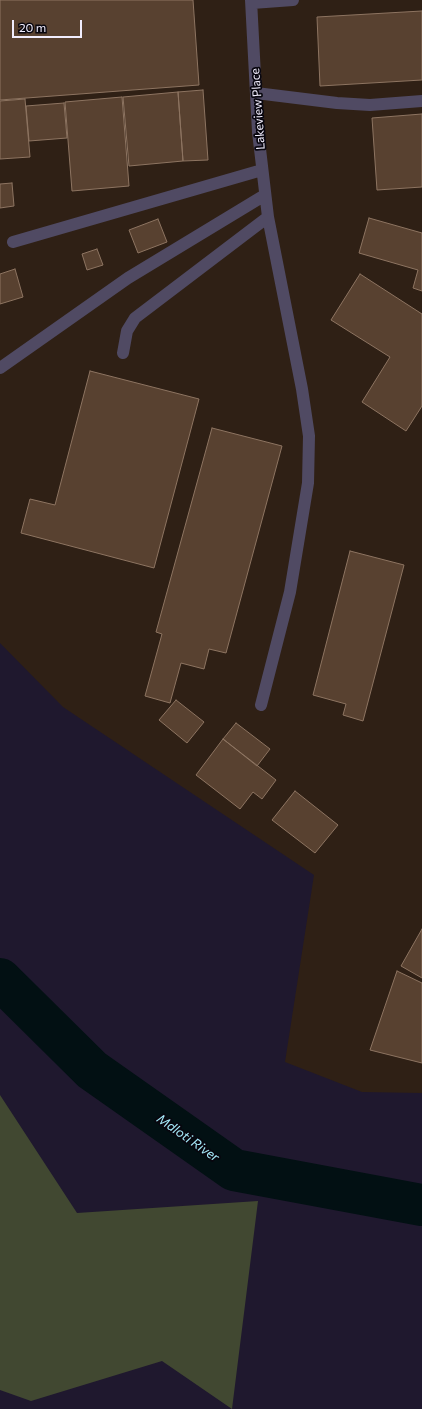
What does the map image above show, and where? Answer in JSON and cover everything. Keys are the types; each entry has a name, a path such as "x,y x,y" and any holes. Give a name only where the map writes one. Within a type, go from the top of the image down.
{"lane":[{"path":"252,1 293,0"},
{"name":"Lakeview Place","path":"252,1 256,93 265,195 302,389 309,436 308,483 290,592 261,705"},
{"path":"256,93 337,103 370,105 422,102"},
{"path":"14,242 262,170"},
{"path":"0,368 128,278 265,195"},
{"path":"123,353 127,332 135,318 268,217"}],"shaded area":[{"path":"0,0 422,0 422,1093 362,1092 285,1062 314,875 63,707 0,643"}],"green space":[{"path":"0,1095 77,1213 258,1201 232,1409 162,1361 31,1401 0,1390"}],"building":[{"path":"0,0 193,0 199,85 0,100"},
{"path":"422,11 422,80 320,86 317,17"},
{"path":"203,90 208,160 183,161 178,92"},
{"path":"178,92 183,161 129,166 123,97"},
{"path":"122,97 129,186 72,191 65,102"},
{"path":"25,99 30,157 0,159 0,101"},
{"path":"64,103 67,138 29,141 26,106"},
{"path":"422,114 422,187 377,190 372,118"},
{"path":"12,183 14,206 0,208 0,184"},
{"path":"369,218 422,233 422,291 413,288 418,270 359,253"},
{"path":"158,219 167,242 138,253 129,230"},
{"path":"97,249 103,265 87,270 82,254"},
{"path":"15,269 23,297 0,304 0,274"},
{"path":"360,274 422,314 422,406 406,431 362,402 390,357 331,320"},
{"path":"90,371 199,399 154,568 21,533 30,499 55,505"},
{"path":"212,428 282,446 226,653 209,649 204,669 181,663 170,703 145,696 162,634 156,632"},
{"path":"350,551 404,565 363,721 343,715 346,704 313,695"},
{"path":"176,700 204,722 187,743 159,720"},
{"path":"236,723 270,749 257,766 223,739"},
{"path":"223,739 276,780 262,799 253,792 240,809 196,775"},
{"path":"295,791 338,825 315,853 272,820"},
{"path":"422,929 422,978 401,966"},
{"path":"397,971 422,983 422,1063 370,1050"}],"waterway":[{"name":"Mdloti River","path":"0,979 92,1070 234,1170 422,1205"}]}
